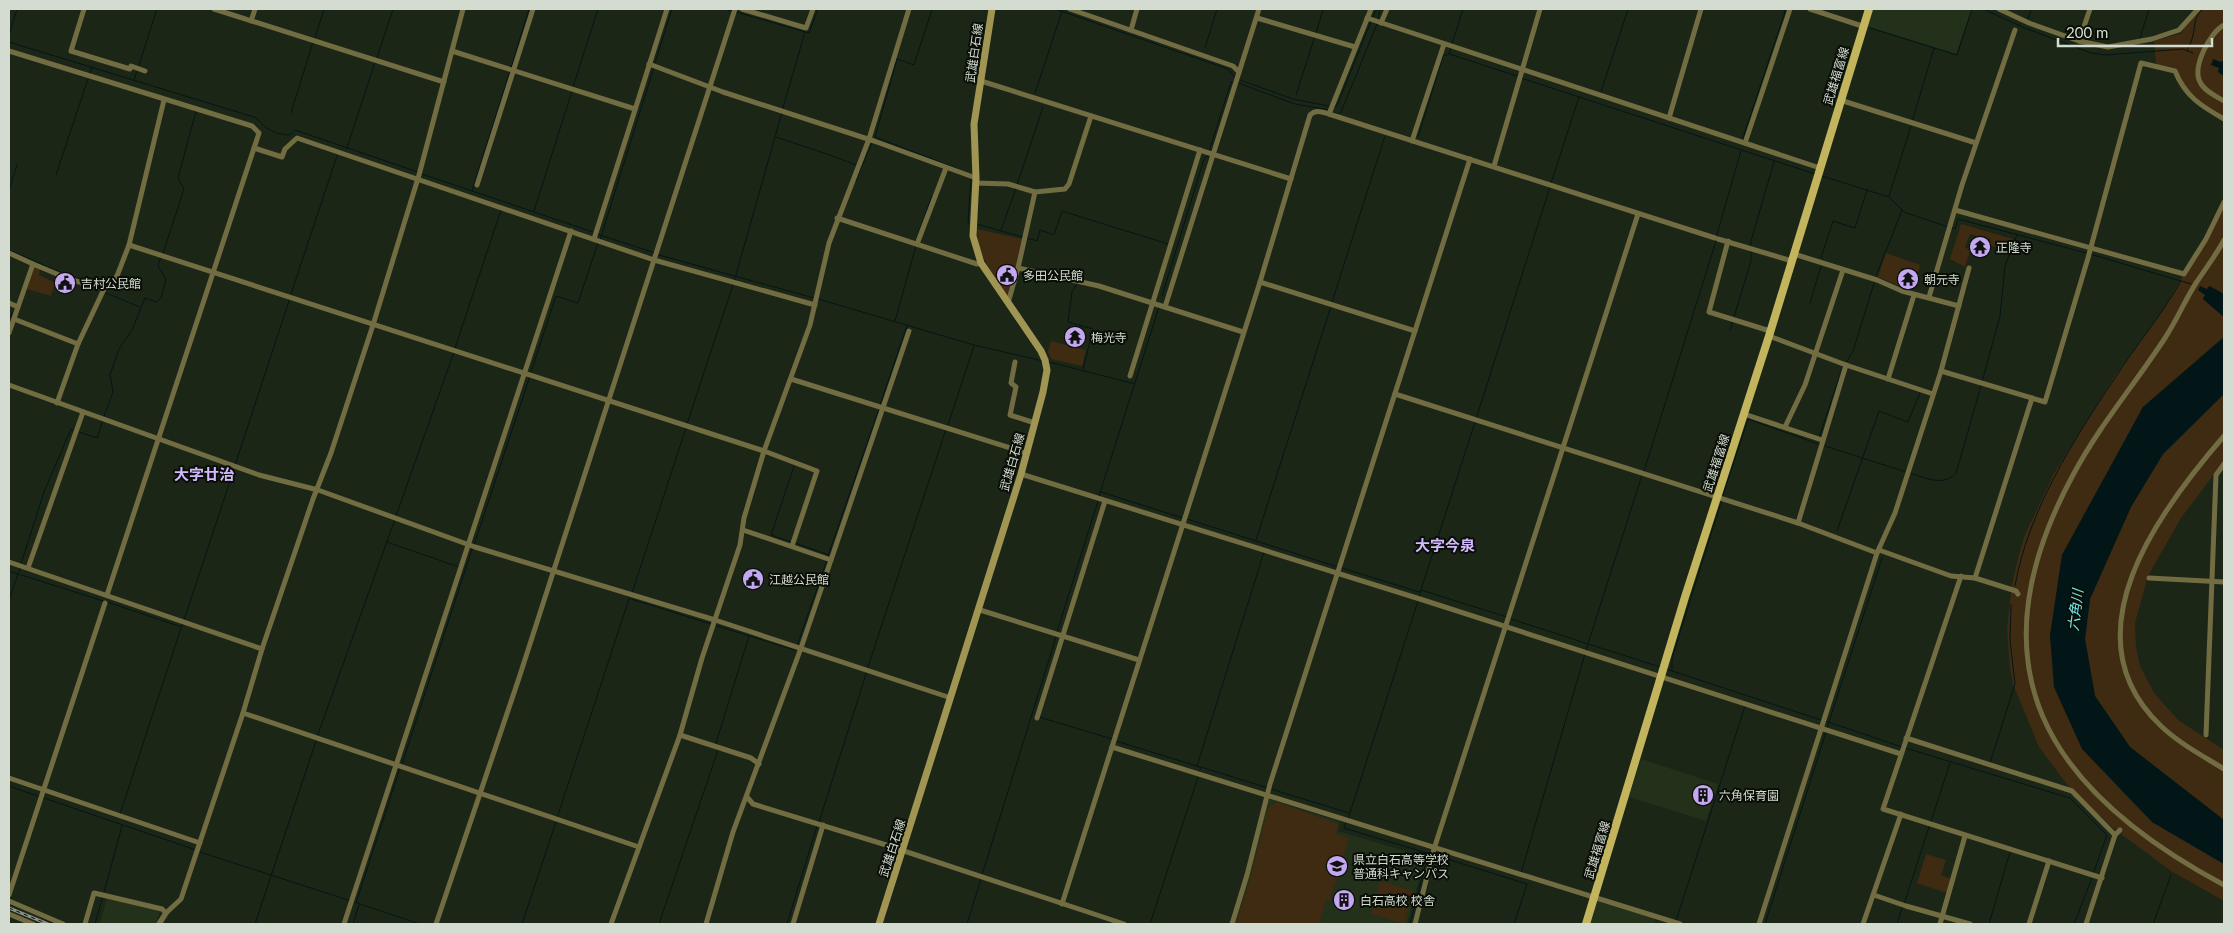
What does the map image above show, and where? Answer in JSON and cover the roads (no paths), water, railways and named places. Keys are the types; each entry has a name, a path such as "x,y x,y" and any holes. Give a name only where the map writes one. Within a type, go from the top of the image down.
{"main road":[{"name":"武雄白石線","path":"879,924 980,610 1021,474 1043,392 1046,361 981,262 976,249 973,223 974,124 992,9"},
{"name":"武雄福富線","path":"1586,924 1665,664 1720,498 1862,26 1869,9"}],"street":[{"path":"84,9 71,51 130,69 131,66 141,70"},
{"path":"214,9 444,82"},
{"path":"251,21 255,9"},
{"path":"160,924 166,913 181,899 243,714 262,649 373,325 419,175 463,9"},
{"path":"477,185 511,69 533,9"},
{"path":"597,237 635,109 652,65 667,9"},
{"path":"742,9 806,28 813,9"},
{"path":"611,924 680,735 740,545 744,518 764,451 791,378 816,301 829,243 858,166 872,140 909,9"},
{"path":"1070,9 1233,66 1238,75"},
{"path":"1131,30 1137,9"},
{"path":"1130,376 1159,305 1236,85 1259,9"},
{"path":"1330,113 1371,9"},
{"path":"1380,22 1386,9"},
{"path":"1494,166 1540,9"},
{"path":"1669,118 1701,9"},
{"path":"1743,143 1790,9"},
{"path":"1810,9 1862,26"},
{"path":"1999,9 2027,22 2079,41 2108,47 2152,39 2178,30 2198,9"},
{"path":"2079,41 2090,9"},
{"path":"436,924 553,571 734,11"},
{"path":"1257,18 1356,47"},
{"path":"1368,18 1521,72 1743,143 1818,173"},
{"path":"2224,25 2218,28 2212,35 2198,67 2197,74 2205,90 2224,101"},
{"path":"1929,297 1976,143 2015,30"},
{"path":"1412,141 1445,44"},
{"path":"452,51 635,109"},
{"path":"9,53 252,126 259,134 107,595"},
{"path":"1941,371 2045,402 2090,253 2140,63 2175,70 2180,84 2190,97 2199,105 2224,119"},
{"path":"652,65 710,87 872,140 973,179 1008,184 1035,192 1066,189 1091,116"},
{"path":"981,81 1291,179"},
{"path":"58,403 78,344 104,289 117,276 129,245 164,100"},
{"path":"1840,100 1976,143"},
{"path":"1062,904 1260,282 1310,115 1318,111 1330,113 1750,249 1793,257 1843,270 1914,294 1959,306"},
{"path":"254,148 282,157 285,149 298,138 338,152 419,175 502,208 734,282 816,301"},
{"path":"1159,305 1170,245 1200,150"},
{"path":"1232,924 1247,875 1270,784 1470,159"},
{"path":"916,244 946,168"},
{"path":"1008,303 1035,192"},
{"path":"1956,210 2090,253 2184,274 2206,239 2224,202"},
{"path":"1415,924 1433,853 1638,214"},
{"path":"837,218 977,264 981,262"},
{"path":"344,924 399,766 461,568 472,546 528,375 572,231"},
{"path":"2224,240 2166,337 2103,426 2073,474 2043,539 2030,582 2025,621 2025,643 2032,686 2049,729 2073,767 2104,802 2140,834 2180,862 2224,885"},
{"path":"1728,242 1709,312 1770,333 1816,354 1933,394"},
{"path":"129,245 764,451 817,471 792,544"},
{"path":"9,253 69,279 104,289"},
{"path":"9,333 33,264"},
{"path":"1018,268 1084,282 1243,332"},
{"path":"1759,924 1824,729 1825,717 1878,552 1895,513 1941,371 1969,268"},
{"path":"1785,428 1805,385 1843,270"},
{"path":"1260,282 1415,331"},
{"path":"1888,379 1914,294"},
{"path":"9,303 18,308"},
{"path":"14,319 78,344"},
{"path":"706,924 733,832 759,764 828,559 909,331"},
{"path":"1015,362 1011,384 1016,386 1010,415 1035,423"},
{"path":"1798,522 1844,364"},
{"path":"791,378 1026,453"},
{"path":"9,385 259,475 318,490 472,546 631,595 714,623 798,647 951,698"},
{"path":"1395,394 1798,522 1878,552 1951,576 1975,578 2016,591 2018,594"},
{"path":"1975,578 2032,398"},
{"path":"23,567 83,412"},
{"path":"1744,414 1821,442"},
{"path":"2224,436 2167,510 2144,547 2130,584 2121,619 2119,636 2124,669 2142,704 2160,726 2171,735 2224,769"},
{"path":"2206,735 2216,475 2224,464"},
{"path":"1021,474 1105,501 1184,520 1261,549 1339,569 1423,600 1662,675 1824,729 1989,764 2072,791 2115,835"},
{"path":"1038,716 1105,501"},
{"path":"743,530 792,544 828,559"},
{"path":"9,562 262,649"},
{"path":"1961,576 1883,809 2099,877"},
{"path":"2149,578 2224,582"},
{"path":"9,895 104,603"},
{"path":"980,610 1139,660"},
{"path":"243,714 640,847"},
{"path":"680,735 751,758 759,764"},
{"path":"1114,742 1198,774 1268,794 1343,819 1433,853 1521,875 1677,923"},
{"path":"9,778 42,795 120,815 199,848"},
{"path":"747,797 754,804 902,850 1124,924"},
{"path":"1863,924 1901,814"},
{"path":"793,924 820,824"},
{"path":"2086,924 2099,877 2115,835 2120,830"},
{"path":"1940,924 1965,836"},
{"path":"2029,924 2049,861"},
{"path":"85,924 94,893 162,909 166,913"},
{"path":"1874,894 1904,905 1970,924"},
{"path":"9,901 63,924"},
{"path":"9,914 33,924"}],"water":[{"path":"2213,59 2221,62 2224,60 2224,76 2218,72 2219,68 2211,65"},
{"path":"2200,286 2207,289 2209,286 2224,294 2224,317 2203,299 2205,295 2198,290"},
{"name":"六角川","path":"2224,337 2224,394 2163,454 2131,507 2090,599 2085,639 2095,696 2130,747 2224,820 2224,864 2152,822 2082,749 2054,687 2050,636 2062,555 2143,407"}],"waterway":[{"path":"9,35 17,9"},
{"path":"138,68 157,9"},
{"path":"315,38 324,9"},
{"path":"377,58 393,9"},
{"path":"511,68 529,9"},
{"path":"573,87 598,9"},
{"path":"655,63 672,9"},
{"path":"723,9 732,11"},
{"path":"736,12 809,33 818,9"},
{"path":"875,137 897,59 914,65 932,9"},
{"path":"1055,9 1228,69 1236,79"},
{"path":"1205,48 1217,9"},
{"path":"1316,33 1323,9"},
{"path":"1373,17 1377,9"},
{"path":"1378,20 1380,9"},
{"path":"1452,44 1463,9"},
{"path":"1601,92 1628,9"},
{"path":"1742,141 1785,12 1784,9"},
{"path":"1870,28 1957,55 1972,9"},
{"path":"1983,9 2025,28 2091,53 2105,55 2183,49 2193,53"},
{"path":"2028,20 2031,9"},
{"path":"2140,38 2149,9"},
{"path":"2187,51 2192,40 2197,16 2203,9"},
{"path":"1035,93 1062,11"},
{"path":"1333,107 1337,106 1371,21"},
{"path":"1333,112 1337,114 1341,112 1377,24"},
{"path":"783,108 805,32"},
{"path":"1296,95 1315,36"},
{"path":"9,42 257,118 267,128 276,133 290,135 295,130 418,172"},
{"path":"291,113 313,42"},
{"path":"1451,48 1449,54 1517,76"},
{"path":"1912,122 1934,48"},
{"path":"1418,137 1443,56 1449,54"},
{"path":"347,148 375,62"},
{"path":"89,75 92,67"},
{"path":"600,240 654,67"},
{"path":"134,80 137,71"},
{"path":"472,191 510,71"},
{"path":"1521,78 1579,97 1551,183"},
{"path":"56,175 88,79"},
{"path":"1240,80 1293,99 1329,106"},
{"path":"1209,152 1231,82 1234,82"},
{"path":"1238,83 1295,104 1330,110"},
{"path":"534,211 572,91"},
{"path":"1579,97 1815,174"},
{"path":"1017,185 1043,107"},
{"path":"163,253 184,189 178,178 196,111"},
{"path":"734,282 782,112"},
{"path":"1889,196 1911,126"},
{"path":"1332,302 1385,136"},
{"path":"776,137 856,165"},
{"path":"875,137 971,174"},
{"path":"860,167 872,143"},
{"path":"1644,471 1716,241 1741,151"},
{"path":"291,294 338,153"},
{"path":"1162,296 1204,159 1208,156"},
{"path":"1751,247 1751,241 1774,162"},
{"path":"9,190 17,165"},
{"path":"856,181 861,168"},
{"path":"422,174 593,232"},
{"path":"1822,176 1889,197 1904,212 1948,227"},
{"path":"970,223 968,222 971,178"},
{"path":"1476,419 1550,187"},
{"path":"1001,230 1016,188"},
{"path":"1821,258 1833,221 1855,228 1867,190"},
{"path":"915,242 932,196"},
{"path":"455,348 501,210"},
{"path":"1876,276 1902,210"},
{"path":"1027,238 1037,241 1040,230 1054,235 1062,211 1168,244"},
{"path":"1952,228 1955,229 1958,219 2086,253"},
{"path":"976,224 1023,237"},
{"path":"597,234 655,253"},
{"path":"1982,382 2000,316 2005,266 2017,235"},
{"path":"531,372 556,296 578,303 598,243"},
{"path":"895,321 916,246"},
{"path":"9,250 69,276 102,285"},
{"path":"1734,317 1751,261 1751,251"},
{"path":"2090,254 2191,284"},
{"path":"659,255 814,298"},
{"path":"104,416 113,392 110,375 119,349 132,330 145,298 156,302 161,298 166,279 158,266 161,256"},
{"path":"1810,303 1821,266"},
{"path":"1846,363 1853,351 1875,280"},
{"path":"2015,586 2021,558 2030,531 2041,504 2068,452 2099,402 2166,306 2181,281"},
{"path":"1077,284 1072,292 1068,322 1093,329 1083,369"},
{"path":"687,424 733,285"},
{"path":"106,293 140,307"},
{"path":"235,465 290,298"},
{"path":"818,299 974,345 1043,361"},
{"path":"1256,540 1331,306"},
{"path":"1099,496 1159,307"},
{"path":"9,322 12,312"},
{"path":"1730,330 1733,321"},
{"path":"880,405 907,326"},
{"path":"948,425 974,346"},
{"path":"396,516 454,352"},
{"path":"1049,362 1135,384"},
{"path":"1819,438 1843,366"},
{"path":"474,545 530,376"},
{"path":"1910,473 1934,480 1946,480 1956,473 1981,386"},
{"path":"1837,531 1879,411 1908,422 1920,393"},
{"path":"828,556 879,409"},
{"path":"1722,498 1748,419 1821,445"},
{"path":"79,432 97,438 103,420"},
{"path":"1475,422 1421,590 1507,617"},
{"path":"632,593 686,428"},
{"path":"21,564 44,492 71,429 75,431"},
{"path":"868,667 946,429"},
{"path":"1825,446 1906,472"},
{"path":"791,542 771,535 794,466"},
{"path":"184,620 234,469"},
{"path":"1586,650 1642,475"},
{"path":"1101,492 1183,518"},
{"path":"1057,632 1098,501"},
{"path":"1672,670 1672,658 1721,502"},
{"path":"317,737 395,519"},
{"path":"1187,519 1338,567"},
{"path":"387,542 459,567"},
{"path":"795,543 829,555"},
{"path":"402,764 472,549"},
{"path":"1197,766 1264,552"},
{"path":"1827,728 1882,558"},
{"path":"797,646 827,560"},
{"path":"9,600 20,568"},
{"path":"1342,568 1419,592 1421,590 1419,597"},
{"path":"9,571 103,601"},
{"path":"557,818 630,596"},
{"path":"631,599 711,624"},
{"path":"1348,819 1418,601"},
{"path":"107,602 182,627 183,623"},
{"path":"1990,763 2015,684 2010,640 2011,605"},
{"path":"1511,619 1660,667"},
{"path":"714,625 795,650"},
{"path":"120,814 181,628"},
{"path":"719,746 716,743 749,636"},
{"path":"982,875 1056,637"},
{"path":"1521,873 1585,654"},
{"path":"1666,669 1821,720"},
{"path":"819,822 867,671"},
{"path":"1676,921 1745,706"},
{"path":"1039,717 1112,739"},
{"path":"1825,721 1902,747"},
{"path":"1765,924 1826,732"},
{"path":"255,924 316,741"},
{"path":"1116,741 1200,767"},
{"path":"1905,748 2070,798 2107,835 2093,874"},
{"path":"659,924 718,750"},
{"path":"1931,821 1950,763"},
{"path":"1199,773 1201,767 1268,788"},
{"path":"356,903 400,768"},
{"path":"1150,924 1198,777"},
{"path":"9,786 40,797"},
{"path":"1271,789 1349,813"},
{"path":"44,798 196,850"},
{"path":"522,924 556,822"},
{"path":"1346,822 1344,828 1430,854"},
{"path":"1904,904 1930,824"},
{"path":"104,892 122,826"},
{"path":"787,924 817,826"},
{"path":"200,852 351,901"},
{"path":"1989,924 2010,852"},
{"path":"1410,924 1428,855"},
{"path":"1434,855 1527,884 1514,924"},
{"path":"2153,924 2171,875"},
{"path":"2074,924 2092,878"},
{"path":"967,924 981,879"},
{"path":"95,924 103,896"},
{"path":"357,903 420,924"},
{"path":"353,924 359,905"},
{"path":"1897,924 1902,908"}],"railway":[{"path":"9,908 48,924"}],"place":[{"name":"正隆寺","path":"1980,247"},
{"name":"多田公民館","path":"1007,275"},
{"name":"朝元寺","path":"1908,279"},
{"name":"吉村公民館","path":"65,283"},
{"name":"梅光寺","path":"1075,337"},
{"name":"江越公民館","path":"753,579"},
{"name":"六角保育園","path":"1703,795"},
{"name":"県立白石高等学校 普通科キャンパス","path":"1337,866"},
{"name":"白石高校 校舎","path":"1344,900"}],"district":[{"name":"大字廿治","path":"204,474"},
{"name":"大字今泉","path":"1445,545"}]}
